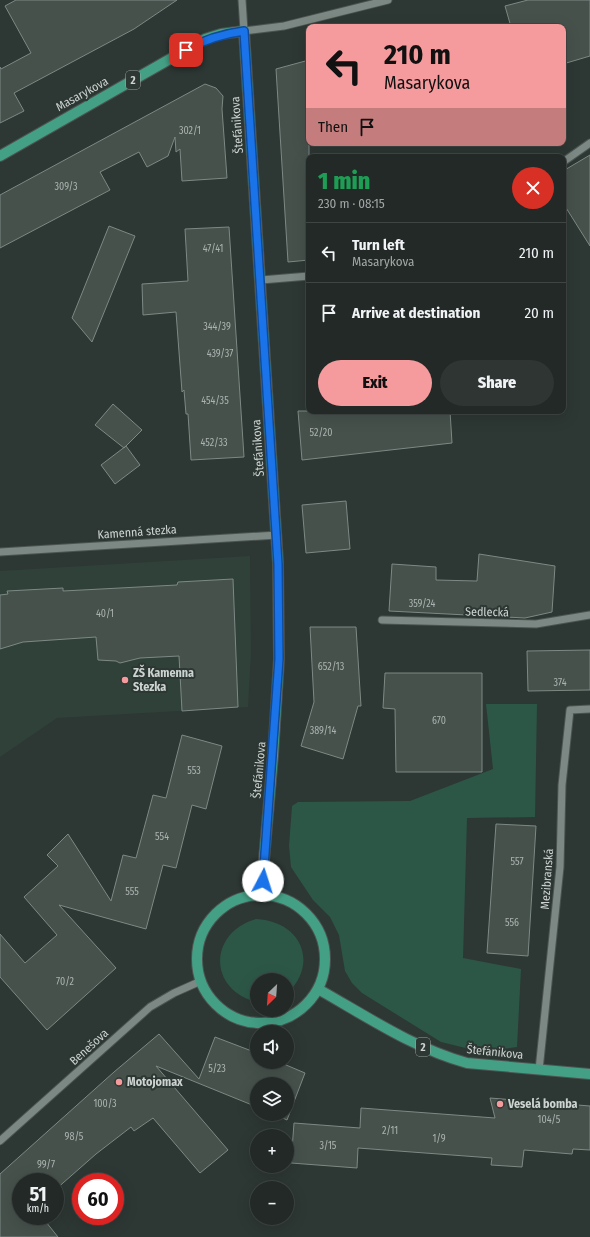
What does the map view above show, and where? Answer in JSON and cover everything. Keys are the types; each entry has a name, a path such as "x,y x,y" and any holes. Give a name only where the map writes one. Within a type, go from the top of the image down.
{"main road":[{"name":"Masarykova","path":"0,156 205,40 221,34 244,31"},
{"name":"Štefánikova","path":"244,31 276,535 279,659 273,755 261,895"},
{"path":"261,895 275,896 294,904 307,914 317,927 323,943 325,960 323,976 318,989 305,1006 291,1016 264,1024 238,1019 222,1010 209,998 201,981 197,964 198,952 204,930 214,916 227,904 244,897 261,895"},
{"name":"Štefánikova","path":"318,989 414,1043 449,1058 467,1063 590,1074"}],"street":[{"name":"Štefánikova","path":"242,0 244,31"},
{"path":"244,31 284,26 388,0"},
{"path":"566,160 590,143"},
{"path":"261,280 306,276"},
{"name":"Kamenná stezka","path":"0,552 276,535"},
{"name":"Sedlecká","path":"382,620 536,624 590,615"},
{"name":"Mezibranská","path":"539,1070 560,867 562,784 570,710 590,709"},
{"name":"Benešova","path":"0,1141 150,1007 179,990 201,981"}],"shaded area":[{"name":"ZŠ Kamenna Stezka","path":"250,556 251,654 248,707 57,718 0,757 0,571"}],"green space":[{"path":"486,704 537,704 535,817 467,818 463,958 521,969 517,1047 482,1052 441,1042 362,993 352,983 345,971 339,935 330,917 313,900 291,867 289,846 292,806 298,802 410,801 493,769"},
{"path":"256,919 271,921 284,927 294,935 300,945 303,957 302,969 294,986 294,973 250,973 250,999 241,996 229,986 222,974 220,961 222,948 229,936 240,926"}],"building":[{"path":"16,0 177,0 134,29 14,93 24,111 0,123 0,67 1,69 31,53 5,6"},
{"path":"528,0 590,0 590,56 566,63 566,24 510,24 505,6"},
{"path":"306,61 306,146 309,146 309,154 306,154 306,260 288,262 276,69"},
{"path":"205,84 216,88 223,96 222,109 227,178 182,181 180,149 176,152 175,137 168,156 147,167 139,152 100,172 110,190 0,248 0,195"},
{"path":"590,155 590,246 566,208 566,169"},
{"path":"109,226 135,236 92,342 72,318"},
{"path":"229,227 244,457 191,460 188,414 186,414 184,390 182,392 176,312 143,315 142,284 188,281 185,229"},
{"path":"113,404 142,430 124,448 95,425"},
{"path":"298,411 306,411 306,414 450,414 452,443 302,460"},
{"path":"126,446 140,465 115,484 101,465"},
{"path":"346,501 350,549 306,553 302,505"},
{"path":"479,554 555,566 552,612 525,618 389,611 392,564 436,567 436,580 477,581"},
{"path":"233,579 238,707 182,711 179,656 140,658 120,663 116,661 98,660 96,637 23,642 0,649 0,595 8,594 7,591 63,588 63,591 177,585 178,582"},
{"path":"310,627 356,627 361,706 358,706 343,759 301,746 314,702"},
{"path":"590,650 590,690 528,691 527,651"},
{"path":"385,673 482,673 482,772 396,772 395,709 383,708"},
{"path":"182,735 222,746 206,809 192,805 176,868 163,865 146,929 59,905 116,968 47,1030 0,977 0,934 25,963 57,935 24,897 58,866 47,855 68,834 111,901 123,855 136,858 153,795 166,798"},
{"path":"496,824 536,826 528,956 487,953"},
{"path":"159,1034 199,1079 215,1037 250,1050 250,1069 294,1068 305,1073 294,1102 294,1077 250,1077 250,1104 156,1066 228,1150 200,1173 153,1118 134,1131 131,1127 74,1173 72,1173 72,1175 64,1182 64,1173 12,1173 12,1225 48,1225 58,1237 0,1237 0,1174 114,1072"},
{"path":"490,1098 590,1106 590,1150 573,1149 572,1154 524,1150 522,1167 491,1165 492,1158 358,1148 357,1168 294,1163 294,1123 360,1128 361,1108 495,1118"}],"place":[{"name":"ZŠ Kamenna Stezka","path":"125,680"},
{"name":"Motojomax","path":"119,1082"},
{"name":"Veselá bomba","path":"500,1104"}],"route":[{"path":"186,50 221,34 244,31 278,564 279,659 263,881"}]}
